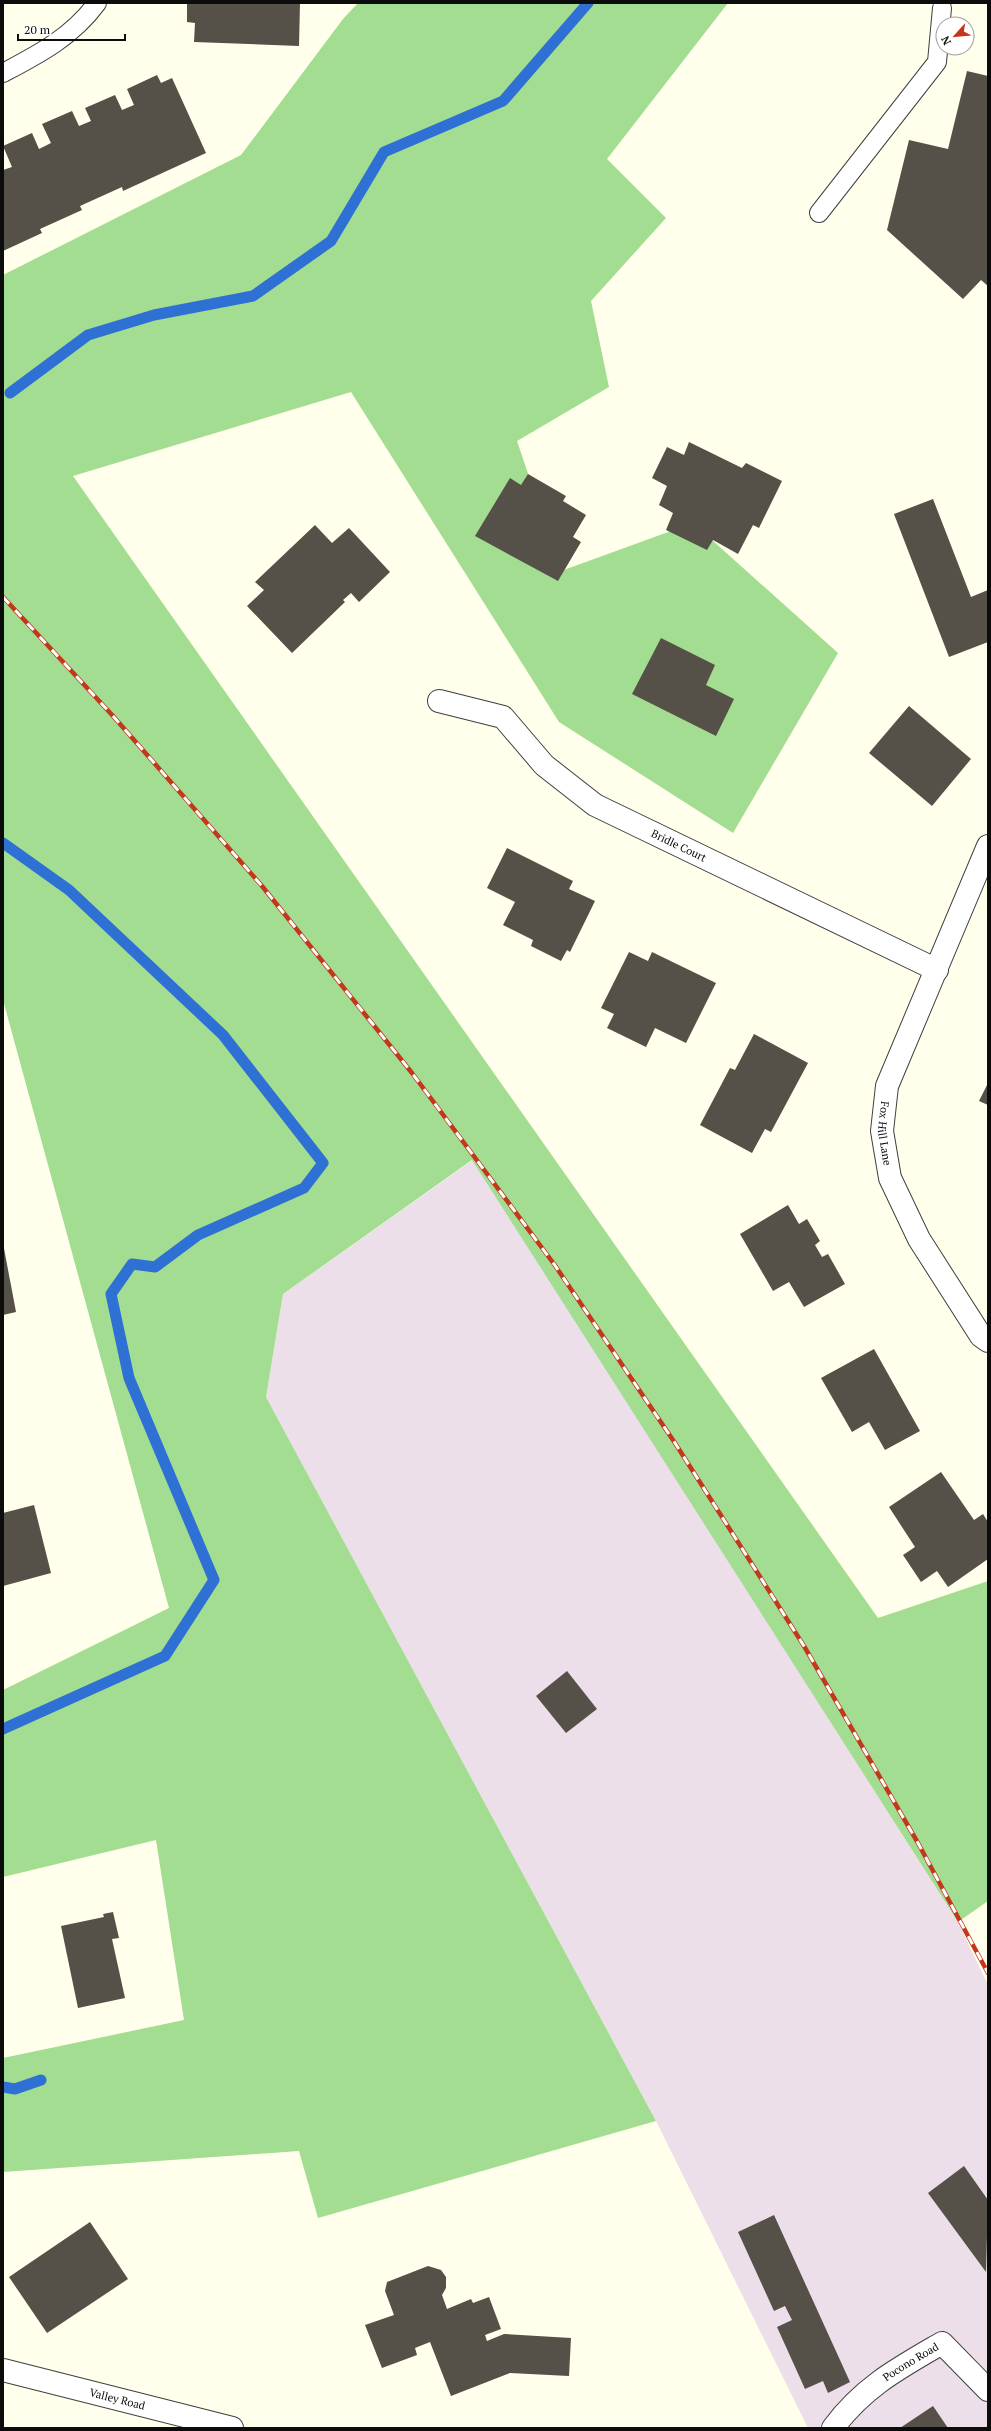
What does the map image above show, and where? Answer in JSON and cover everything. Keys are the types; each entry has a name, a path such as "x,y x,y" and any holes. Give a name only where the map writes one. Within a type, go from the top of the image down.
{"street":[{"name":"Bridle Court","path":"440,701 503,717 544,765 595,805 937,970"},
{"name":"Fox Hill Lane","path":"988,846 887,1086 882,1131 890,1178 919,1239 981,1336 988,1341"},
{"name":"Pocono Road","path":"833,2428 843,2414 882,2378 942,2343 988,2390"},
{"name":"Valley Road","path":"3,2370 232,2428"}],"lane":[{"path":"3,73 49,48 71,33 97,3"},
{"path":"819,213 938,62 942,8"}],"shaded area":[{"path":"473,1160 958,1922 988,1985 988,2428 808,2428 656,2121 266,1397 283,1294"}],"green space":[{"path":"358,3 728,3 607,159 666,218 591,301 609,387 517,441 561,571 693,523 838,653 733,833 559,722 351,392 73,476 878,1618 988,1581 988,1901 958,1922 472,1160 283,1294 266,1397 656,2121 318,2218 299,2151 3,2172 3,2058 184,2020 156,1840 3,1877 3,1690 169,1608 3,1000 3,275 241,155 343,19"}],"building":[{"path":"187,3 300,3 299,46 194,42 195,23 187,22"},
{"path":"967,71 988,76 988,286 981,280 963,299 887,230 909,140 948,149"},
{"path":"157,75 161,83 172,78 206,153 123,191 122,187 80,206 82,210 40,229 42,233 3,251 3,170 12,167 3,146 32,133 39,149 51,143 42,124 72,111 79,126 91,121 85,108 115,95 122,110 134,105 127,89"},
{"path":"689,442 742,468 746,463 782,481 759,528 753,525 738,554 713,540 707,550 666,530 673,513 659,505 667,486 652,478 667,447 684,455"},
{"path":"528,474 566,496 563,501 586,515 573,537 581,542 558,581 475,536 510,478 521,485"},
{"path":"933,499 971,597 988,590 988,642 949,657 894,514"},
{"path":"315,525 332,543 349,528 390,572 359,602 351,593 343,600 345,602 292,653 247,606 264,590 255,582"},
{"path":"661,638 715,665 706,685 734,699 716,736 632,694"},
{"path":"909,706 971,759 932,806 869,753"},
{"path":"507,848 573,881 569,889 595,901 570,952 567,950 561,961 531,946 533,940 503,925 515,902 487,888"},
{"path":"629,952 648,961 652,952 716,983 686,1043 655,1028 646,1047 607,1028 614,1014 601,1008"},
{"path":"754,1034 808,1063 771,1132 765,1129 752,1153 700,1125 730,1068 735,1070"},
{"path":"988,1083 988,1105 979,1101"},
{"path":"788,1205 799,1224 807,1219 820,1241 815,1245 822,1257 828,1254 845,1284 804,1307 789,1282 773,1291 740,1234"},
{"path":"3,1243 16,1312 3,1315"},
{"path":"874,1349 920,1431 885,1450 869,1422 852,1432 821,1378"},
{"path":"941,1472 974,1520 983,1514 988,1522 988,1559 948,1587 937,1571 921,1582 903,1555 915,1547 889,1507"},
{"path":"34,1505 51,1573 3,1586 3,1513"},
{"path":"567,1671 597,1709 566,1733 536,1696"},
{"path":"113,1912 119,1938 112,1939 125,1998 78,2008 61,1926 104,1917 103,1914"},
{"path":"964,2166 988,2200 986,2272 928,2193"},
{"path":"774,2215 850,2382 828,2393 823,2381 805,2389 777,2327 792,2320 785,2306 774,2311 738,2232"},
{"path":"90,2222 128,2279 47,2333 9,2277"},
{"path":"428,2266 441,2270 446,2277 446,2288 442,2295 447,2309 471,2299 473,2303 489,2297 501,2329 485,2335 487,2341 504,2334 571,2338 569,2376 510,2373 451,2396 430,2342 415,2348 417,2355 382,2368 365,2325 394,2315 385,2291 387,2282"},
{"path":"933,2406 948,2428 900,2428"}],"waterway":[{"path":"10,393 88,335 154,315 253,296 331,241 384,152 503,101 588,3"},
{"path":"3,843 69,890 223,1035 323,1163 304,1188 198,1235 155,1267 132,1264 111,1294 129,1378 214,1580 165,1656 3,1729"},
{"path":"3,2087 15,2089 41,2080"}],"railway":[{"path":"3,597 113,716 262,886 412,1073 554,1264 675,1443 804,1646 918,1843 988,1973"}]}
